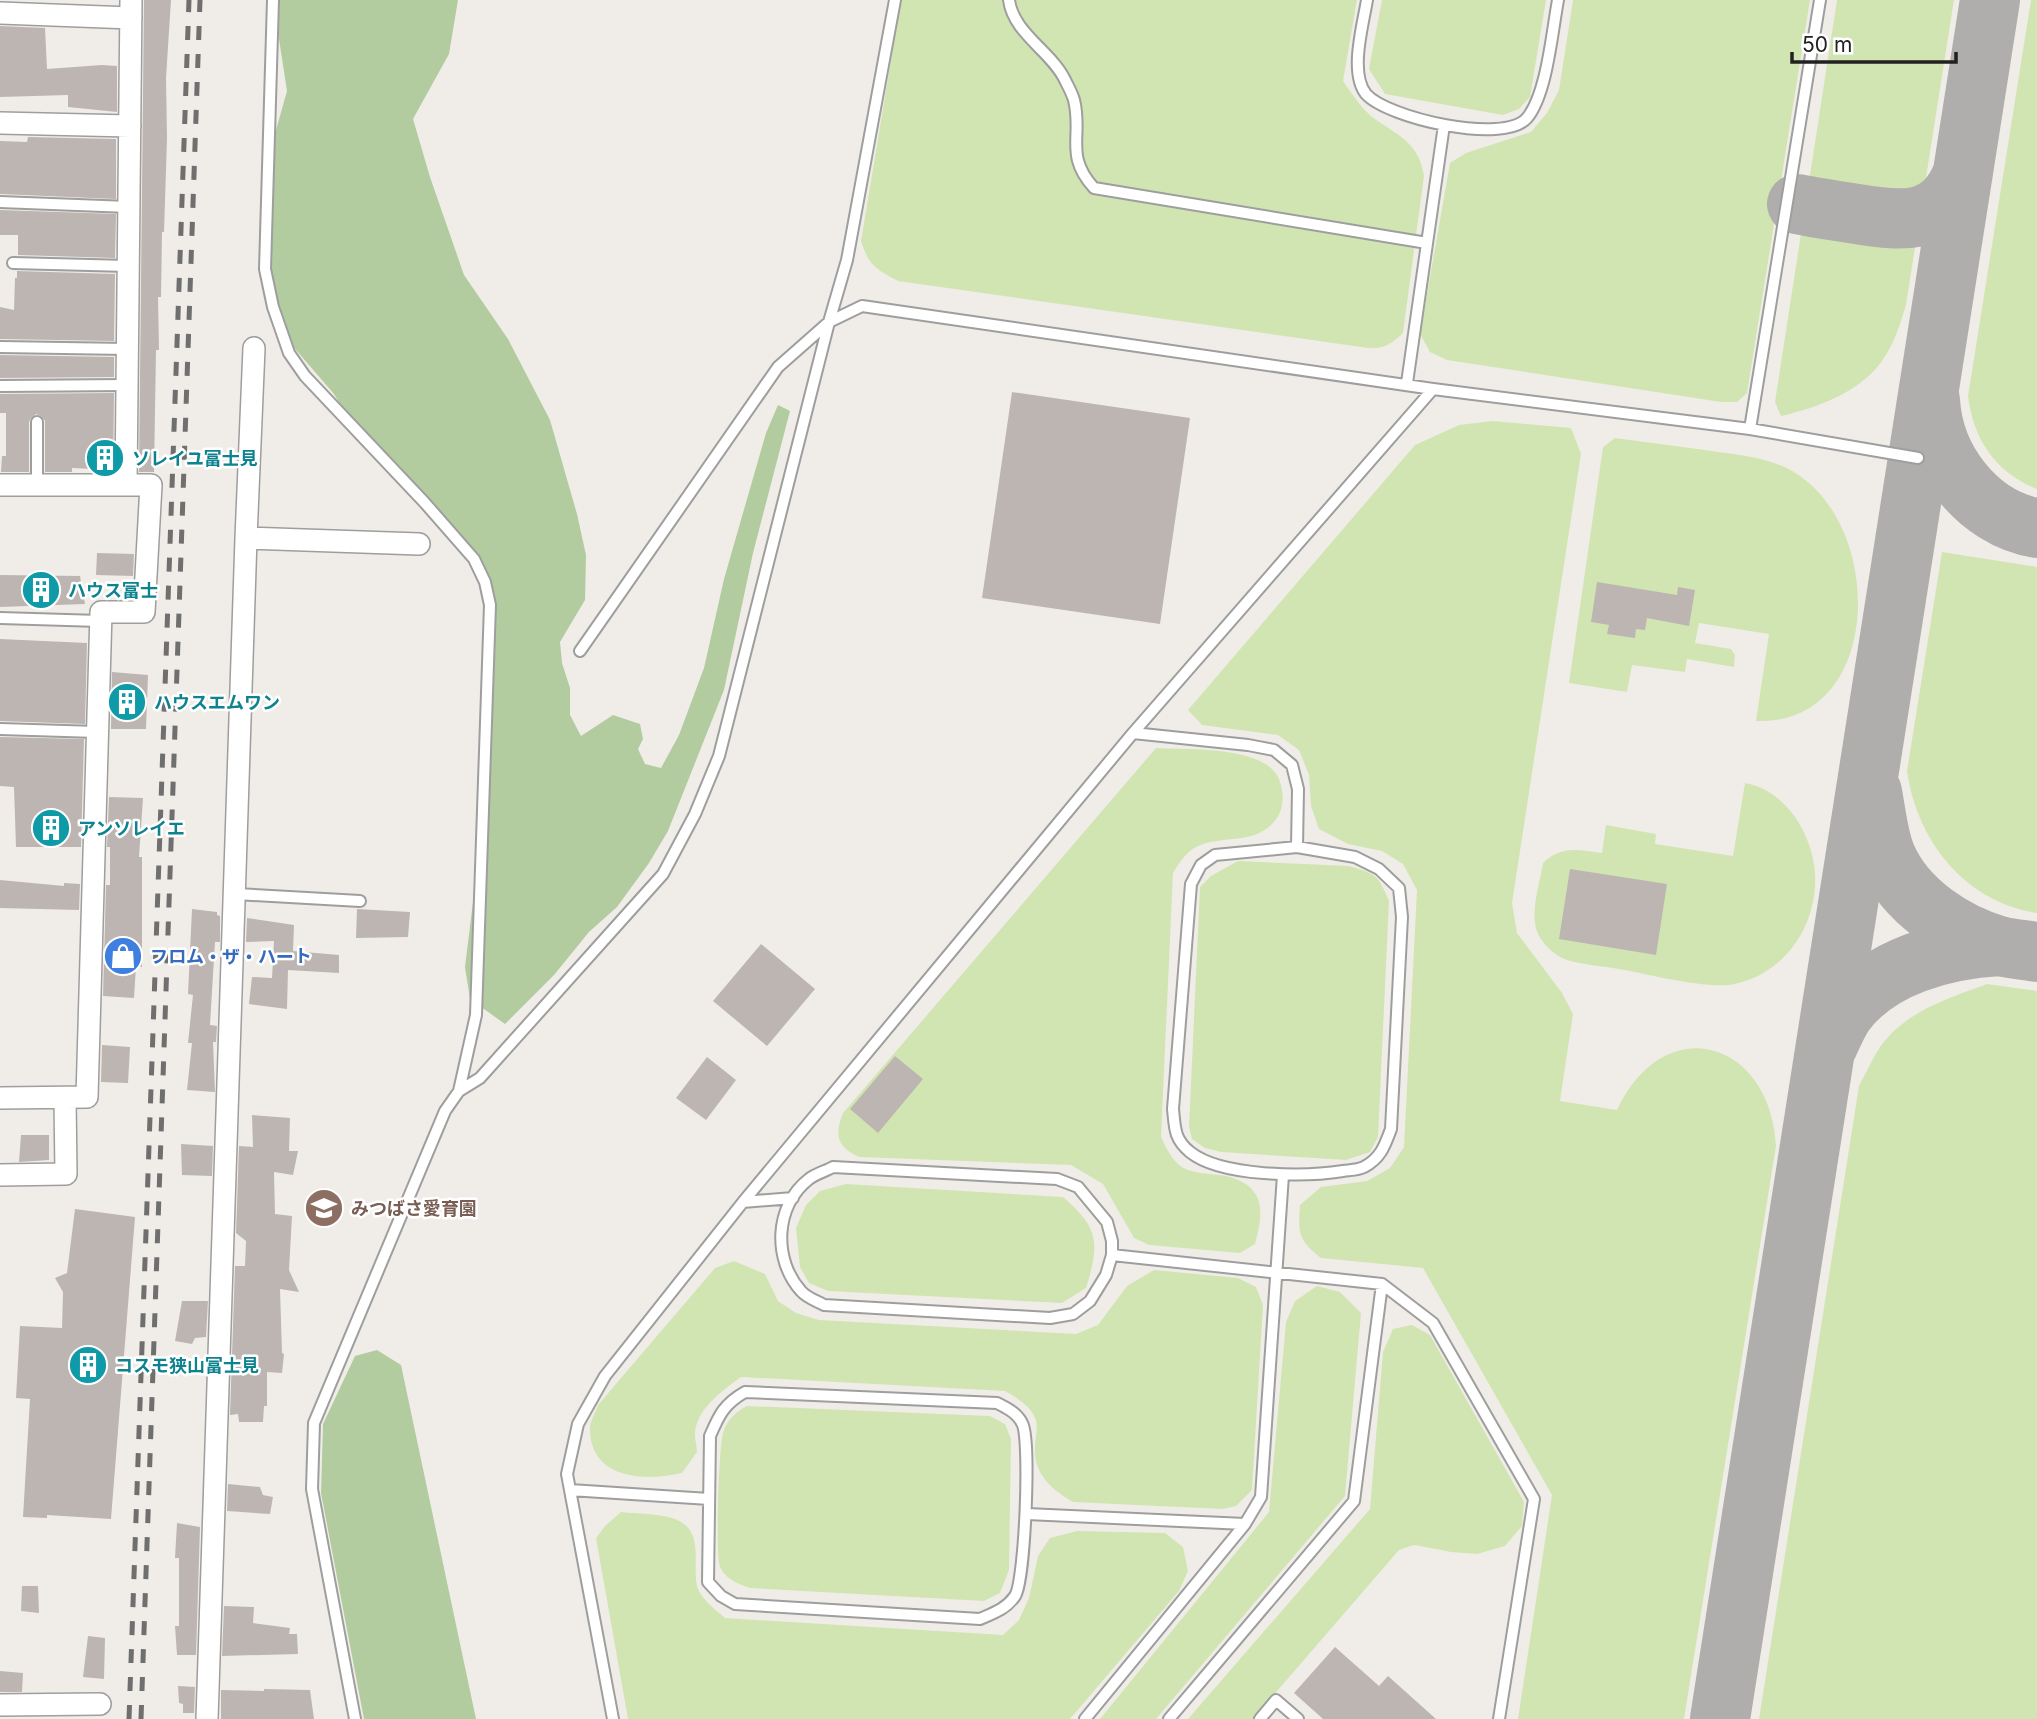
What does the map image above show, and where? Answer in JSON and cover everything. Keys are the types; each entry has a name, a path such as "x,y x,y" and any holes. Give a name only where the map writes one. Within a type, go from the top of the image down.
{"street":[{"path":"0,13 65,8 131,9 126,485"},
{"path":"0,123 130,125"},
{"path":"207,1719 254,348"},
{"path":"0,485 151,485 144,612 101,612 100,621 87,1097 0,1098"},
{"path":"246,538 419,544"},
{"path":"0,1175 66,1174 65,1098"},
{"path":"0,1705 100,1704"}],"lane":[{"path":"273,0 265,270 273,307 289,353 305,376 474,559 485,582 490,605 476,1015 459,1091 445,1111 314,1423 312,1489 355,1719"},
{"path":"459,1091 480,1078 663,874 695,814 719,756 829,322 848,260 895,0"},
{"path":"1009,0 1010,8 1036,47 1061,72 1074,101 1076,158 1081,174 1094,188 1427,243"},
{"path":"1367,0 1357,73 1366,93 1388,110 1444,125 1499,130 1525,121 1539,98 1558,0"},
{"path":"1750,429 1820,0"},
{"path":"1407,383 1444,125"},
{"path":"0,202 129,207"},
{"path":"13,263 128,266"},
{"path":"580,651 778,367 829,322 862,306 1407,383 1433,389 1750,429 1918,458"},
{"path":"0,347 127,349"},
{"path":"0,386 127,386"},
{"path":"613,1719 567,1474 578,1424 604,1376 743,1202 1133,733 1433,389"},
{"path":"37,422 37,485"},
{"path":"0,618 100,621"},
{"path":"0,729 97,732"},
{"path":"1133,733 1273,750 1292,765 1298,789 1297,847"},
{"path":"1297,847 1355,857 1379,869 1399,888 1402,917 1391,1129 1382,1153 1363,1168 1324,1174 1283,1175 1217,1165 1191,1153 1176,1136 1173,1109 1191,884 1201,865 1215,855 1297,847"},
{"path":"236,894 360,901"},
{"path":"833,1167 1057,1179 1078,1187 1094,1203 1107,1222 1112,1255 1105,1275 1090,1301 1073,1314 1062,1316 1050,1318 824,1305 803,1294 789,1276 781,1253 780,1230 793,1198 809,1179 833,1167"},
{"path":"1085,1719 1245,1524 1261,1497 1283,1175"},
{"path":"743,1202 793,1198"},
{"path":"1112,1255 1382,1284 1433,1323 1534,1499 1499,1719"},
{"path":"1169,1719 1354,1501 1382,1284"},
{"path":"745,1392 997,1403 1011,1409 1024,1424 1027,1514 1017,1593 1002,1610 980,1619 735,1604 708,1582 709,1499 710,1436 719,1415 730,1401 745,1392"},
{"path":"570,1490 709,1499"},
{"path":"1027,1514 1245,1524"},
{"path":"1260,1719 1276,1700 1298,1719"}],"green space":[{"path":"273,0 458,0 449,54 413,119 464,275 508,339 550,420 577,514 586,555 585,600 560,642 562,663 570,688 570,715 581,736 613,715 640,724 643,739 638,749 645,764 661,768 679,735 704,668 724,579 766,433 778,405 790,411 753,553 724,690 668,831 617,907 589,932 554,975 505,1024 470,999 465,967 483,820 490,605 459,542 353,426 334,394 283,335 265,269 267,162 287,91"},
{"path":"901,0 1357,0 1343,81 1371,116 1412,147 1424,176 1403,333 1387,345 1368,348 898,281 884,273 870,261 861,241"},
{"path":"1382,0 1546,0 1530,97 1519,109 1503,115 1385,94 1369,69"},
{"path":"1573,0 1810,0 1747,393 1737,402 1721,402 1447,360 1430,352 1420,334 1450,163 1466,153 1531,132 1547,113 1559,90"},
{"path":"1837,0 1954,0 1906,305 1896,334 1882,361 1862,382 1823,403 1781,416 1775,402"},
{"path":"2031,0 2037,0 2037,489 2010,474 1989,453 1975,426 1968,396"},
{"path":"1493,421 1571,428 1581,454 1512,903 1517,933 1562,993 1573,1014 1560,1101 1617,1110 1637,1078 1661,1058 1687,1049 1713,1050 1736,1062 1756,1082 1770,1110 1776,1146 1684,1719 1518,1719 1552,1495 1423,1268 1321,1258 1304,1241 1299,1223 1300,1205 1321,1187 1367,1181 1390,1168 1404,1147 1417,890 1403,864 1382,851 1348,844 1319,829 1311,806 1309,775 1299,750 1278,735 1202,725 1188,710 1415,445 1459,425"},
{"path":"1615,438 1741,455 1775,463 1797,474 1826,501 1846,537 1856,579 1857,621 1848,660 1828,693 1798,714 1756,721 1769,634 1699,623 1695,643 1731,649 1735,655 1734,667 1687,659 1685,672 1632,665 1627,692 1569,683 1603,447"},
{"path":"1942,552 2037,567 2037,913 2011,907 1967,882 1934,844 1921,821 1913,797 1907,771"},
{"path":"1156,748 1226,752 1261,761 1273,770 1282,792 1283,801 1277,818 1262,832 1198,846 1185,856 1173,873 1161,1137 1172,1156 1183,1167 1239,1180 1255,1193 1259,1201 1260,1221 1255,1244 1240,1253 1149,1245 1134,1238 1103,1184 1071,1165 859,1157 846,1149 838,1134 843,1113"},
{"path":"1745,783 1766,790 1792,812 1804,832 1814,864 1815,887 1811,909 1803,930 1791,949 1776,964 1757,977 1735,984 1710,985 1573,962 1558,956 1544,943 1536,928 1535,910 1543,863 1550,857 1571,850 1602,853 1606,825 1656,834 1655,844 1733,856"},
{"path":"1238,861 1349,866 1375,877 1385,892 1389,901 1378,1137 1370,1152 1346,1160 1221,1152 1205,1148 1192,1139 1189,1127 1200,887 1211,876"},
{"path":"1987,984 2037,991 2037,1719 1759,1719 1859,1086 1880,1047 1902,1024 1928,1008"},
{"path":"846,1184 1063,1197 1084,1218 1093,1237 1093,1259 1086,1288 1062,1303 828,1291 809,1283 800,1267 796,1228 806,1205 820,1191"},
{"path":"734,1261 765,1274 778,1301 796,1313 819,1320 1076,1334 1098,1325 1127,1286 1154,1270 1238,1278 1256,1287 1263,1305 1252,1490 1236,1506 1223,1509 1073,1502 1045,1480 1035,1457 1037,1427 1034,1415 1005,1391 741,1377 711,1402 700,1417 695,1435 697,1452 682,1473 636,1476 608,1467 598,1457 592,1444 590,1426 598,1405 715,1268"},
{"path":"1317,1286 1340,1292 1361,1313 1345,1496 1156,1719 1100,1719 1269,1512 1286,1322 1295,1301"},
{"path":"1412,1325 1430,1335 1524,1502 1522,1526 1505,1546 1477,1554 1414,1545 1399,1550 1253,1719 1188,1719 1370,1509 1383,1352 1393,1329"},
{"path":"377,1350 401,1365 476,1719 364,1719 321,1493 323,1424 355,1356"},
{"path":"747,1406 990,1416 1005,1424 1011,1439 1009,1570 1000,1593 984,1601 750,1588 729,1578 720,1567 718,1543 722,1442 729,1420"},
{"path":"621,1512 662,1516 684,1524 694,1539 697,1586 701,1595 725,1618 1003,1635 1019,1620 1029,1598 1038,1556 1050,1538 1077,1531 1165,1533 1183,1547 1188,1571 1179,1591 1070,1719 628,1719 596,1538"}],"building":[{"path":"144,0 171,0 166,78 164,232 161,297 158,297 159,350 156,350 154,472 139,472"},
{"path":"0,26 45,28 47,69 117,66 117,112 68,107 68,95 0,97"},
{"path":"28,137 116,139 116,199 0,194 0,141 27,142"},
{"path":"0,210 116,214 115,258 18,255 18,235 0,235"},
{"path":"17,271 115,274 114,341 0,339 0,307 14,310"},
{"path":"0,355 114,357 114,377 0,378"},
{"path":"1012,392 1190,418 1160,624 982,598"},
{"path":"114,393 113,470 72,468 72,472 45,472 45,421 36,414 29,422 29,472 1,472 2,456 6,456 6,413 0,413 0,394"},
{"path":"97,553 134,554 133,576 96,575"},
{"name":"ハウス富士","path":"0,575 80,576 85,604 0,607"},
{"path":"1597,582 1677,595 1678,587 1695,590 1689,626 1647,618 1645,630 1636,629 1635,638 1607,634 1609,625 1591,622"},
{"path":"0,639 87,643 85,724 0,721"},
{"name":"ハウスエムワン","path":"112,672 148,675 146,729 111,729"},
{"path":"0,737 84,739 81,847 16,847 14,787 0,786"},
{"path":"109,797 143,798 139,857 142,857 142,967 136,966 134,998 103,996 106,885 110,885 110,847 107,847"},
{"path":"1570,869 1667,884 1656,955 1559,939"},
{"path":"0,880 64,886 64,883 80,884 79,910 0,908"},
{"path":"192,909 217,912 220,916 220,942 215,942 210,1025 217,1026 216,1042 213,1042 215,1092 187,1090 192,1043 188,1043 193,995 188,994"},
{"path":"357,909 410,912 408,937 356,938"},
{"path":"247,918 294,925 293,951 339,955 339,973 288,970 287,1009 249,1004 252,977 272,978 274,941 246,942"},
{"path":"761,944 815,989 767,1046 713,1001"},
{"path":"102,1045 130,1047 128,1083 101,1082"},
{"path":"895,1056 923,1079 878,1133 850,1109"},
{"path":"707,1057 736,1080 706,1120 676,1098"},
{"path":"252,1115 290,1118 289,1151 298,1151 293,1175 274,1172 275,1214 292,1216 289,1270 299,1292 280,1289 284,1354 282,1373 267,1372 267,1406 264,1406 263,1422 239,1422 238,1414 230,1415 235,1266 245,1266 246,1241 236,1233 239,1146 253,1147"},
{"path":"21,1135 49,1135 49,1160 19,1162"},
{"path":"181,1144 213,1146 212,1176 182,1175"},
{"name":"コスモ狭山富士見","path":"75,1209 135,1217 111,1519 47,1515 47,1518 23,1517 30,1399 16,1398 20,1326 62,1328 63,1292 55,1278 67,1273"},
{"path":"182,1301 208,1301 206,1337 195,1338 192,1344 175,1341"},
{"path":"228,1484 260,1487 263,1495 273,1497 270,1514 227,1511"},
{"path":"177,1523 200,1527 196,1655 177,1655"},
{"path":"22,1586 38,1586 39,1613 21,1611"},
{"path":"224,1606 254,1607 253,1623 290,1628 289,1634 297,1634 298,1654 222,1656"},
{"path":"88,1636 105,1638 104,1679 83,1677"},
{"path":"1335,1647 1379,1686 1388,1676 1436,1719 1323,1719 1294,1693"},
{"path":"0,1671 23,1673 22,1692 0,1692"},
{"path":"178,1686 195,1687 194,1713 183,1713 183,1704 179,1703"},
{"path":"221,1690 310,1690 314,1719 221,1719"}],"taxiway":[{"path":"1720,1719 1990,0"},
{"path":"1797,204 1874,217 1920,216 1933,211 1944,202 1963,173"},
{"path":"1930,400 1940,443 1949,464 1962,482 1995,512 2015,522 2037,528"},
{"path":"1872,792 1886,856 1894,872 1918,901 1948,924 1965,933 2004,947 2037,952"},
{"path":"1828,1045 1842,1016 1859,996 1895,972 1936,956 2000,946"}],"railway":[{"path":"129,1719 189,0"},
{"path":"141,1719 200,0"}],"place":[{"name":"ソレイユ富士見","path":"105,458"},
{"name":"ハウス富士","path":"41,590"},
{"name":"ハウスエムワン","path":"127,702"},
{"name":"アンソレイエ","path":"51,828"},
{"name":"フロム・ザ・ハート","path":"123,956"},
{"name":"みつばさ愛育園","path":"324,1208"},
{"name":"コスモ狭山富士見","path":"88,1365"}]}
